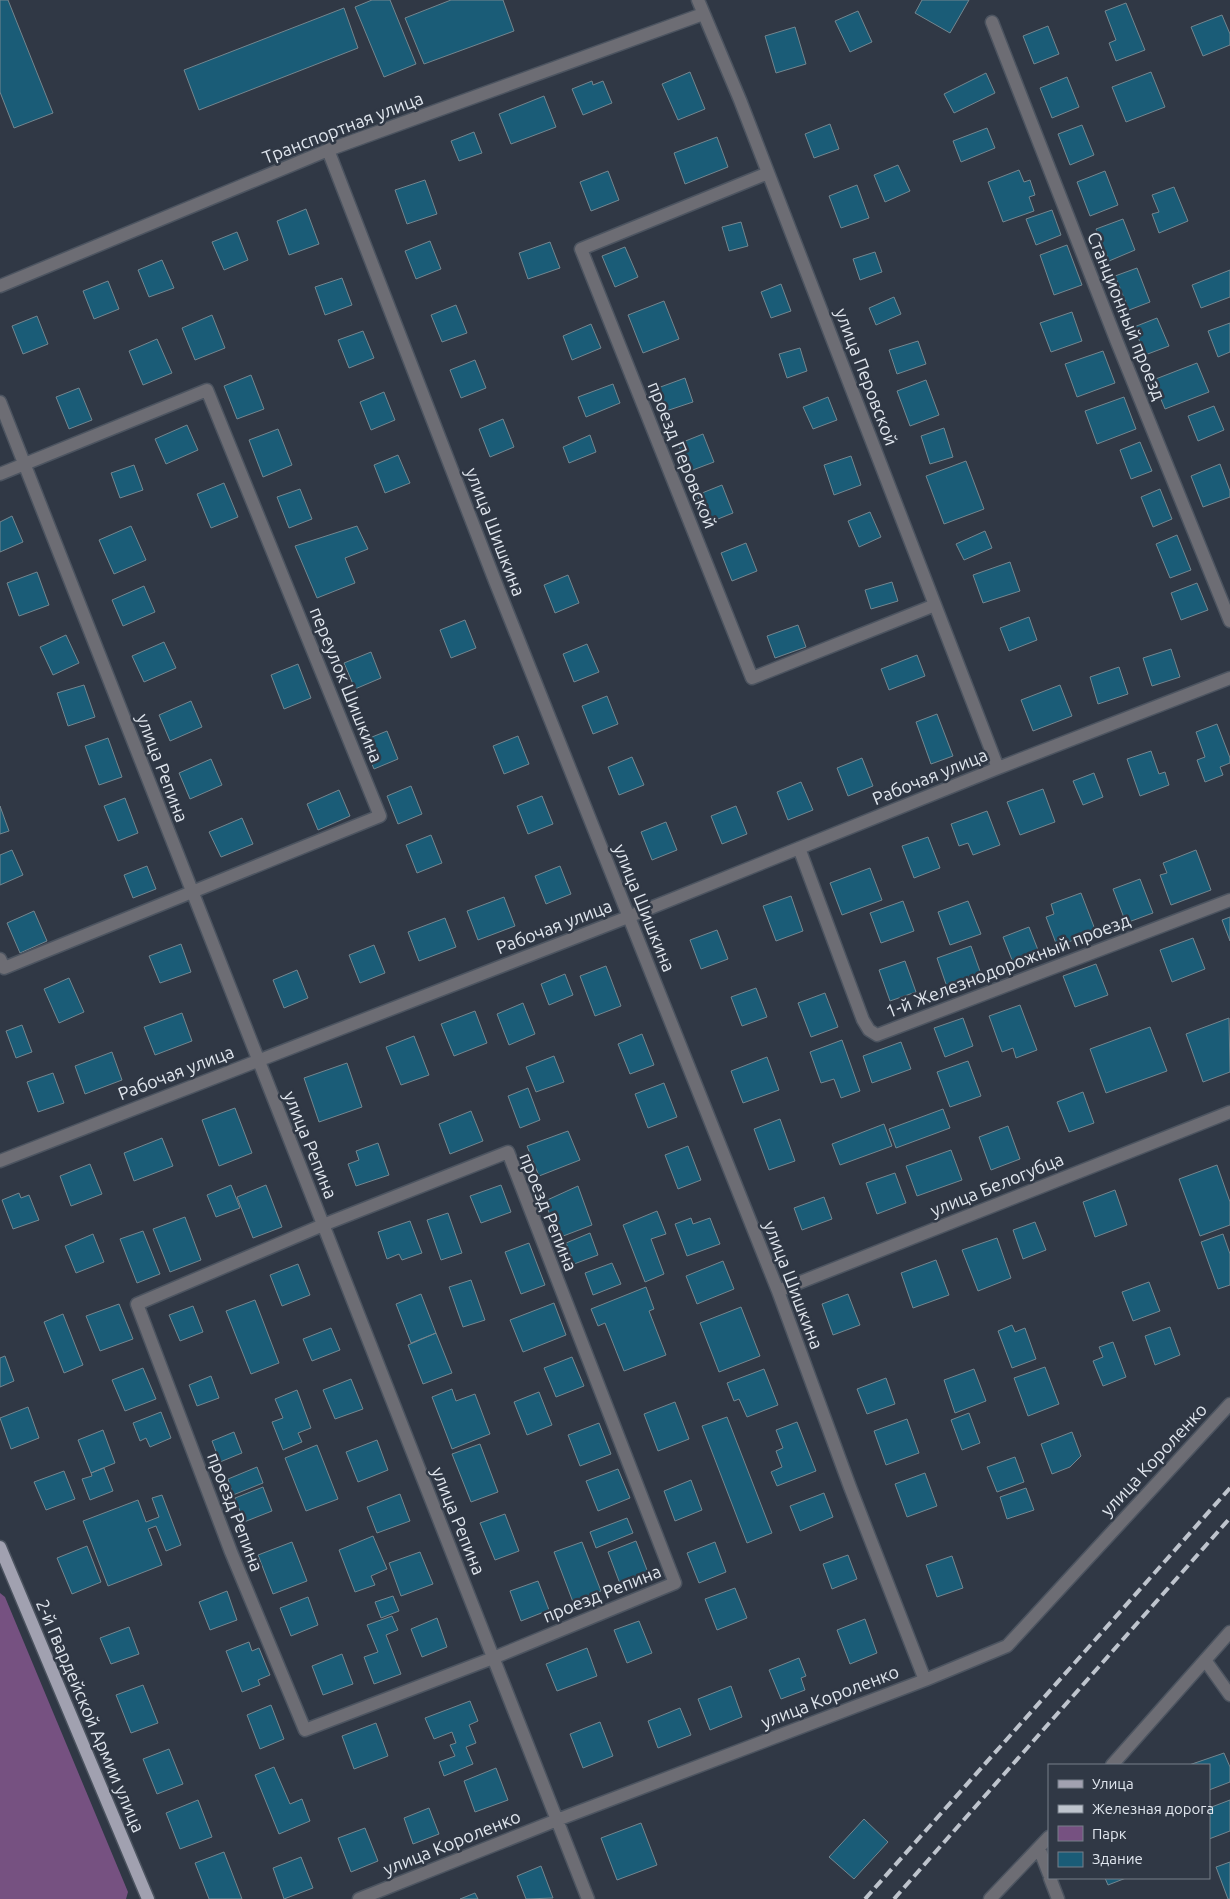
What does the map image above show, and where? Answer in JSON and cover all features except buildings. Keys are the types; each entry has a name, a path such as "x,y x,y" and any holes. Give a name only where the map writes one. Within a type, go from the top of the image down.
{"main road":[{"name":"2-й Гвардейской Армии улица","path":"0,1546 148,1899"}],"street":[{"name":"улица Перовской","path":"698,0 768,172 998,768"},
{"name":"Транспортная улица","path":"0,286 328,150 703,14"},
{"name":"Станционный проезд","path":"992,22 1117,342 1230,621"},
{"name":"улица Шишкина","path":"328,150 491,572 778,1291 850,1487 925,1680"},
{"name":"проезд Перовской","path":"768,172 581,249 752,678 935,604"},
{"name":"переулок Шишкина","path":"0,474 207,390 380,816 4,968 0,959"},
{"name":"улица Репина","path":"0,402 588,1899"},
{"name":"Рабочая улица","path":"0,1161 628,917 998,768 1229,682"},
{"name":"1-й Железнодорожный проезд","path":"799,848 863,1020 869,1030 877,1035 1230,900"},
{"name":"улица Белогубца","path":"778,1291 1230,1112"},
{"name":"проезд Репина","path":"508,1152 675,1583 493,1658 305,1730 231,1552 137,1304 322,1225 508,1152"},
{"name":"улица Короленко","path":"359,1899 557,1820 925,1680 1006,1646 1230,1404"},
{"path":"1113,1764 1230,1632"},
{"path":"1205,1660 1230,1695"},
{"path":"990,1899 1048,1838"},
{"path":"1039,1848 1048,1873"},
{"path":"1050,1879 1058,1899"}],"green space":[{"path":"0,1593 5,1597 128,1892 126,1899 0,1899"}],"railway":[{"path":"865,1899 1230,1488"},
{"path":"894,1899 1230,1518"}]}
